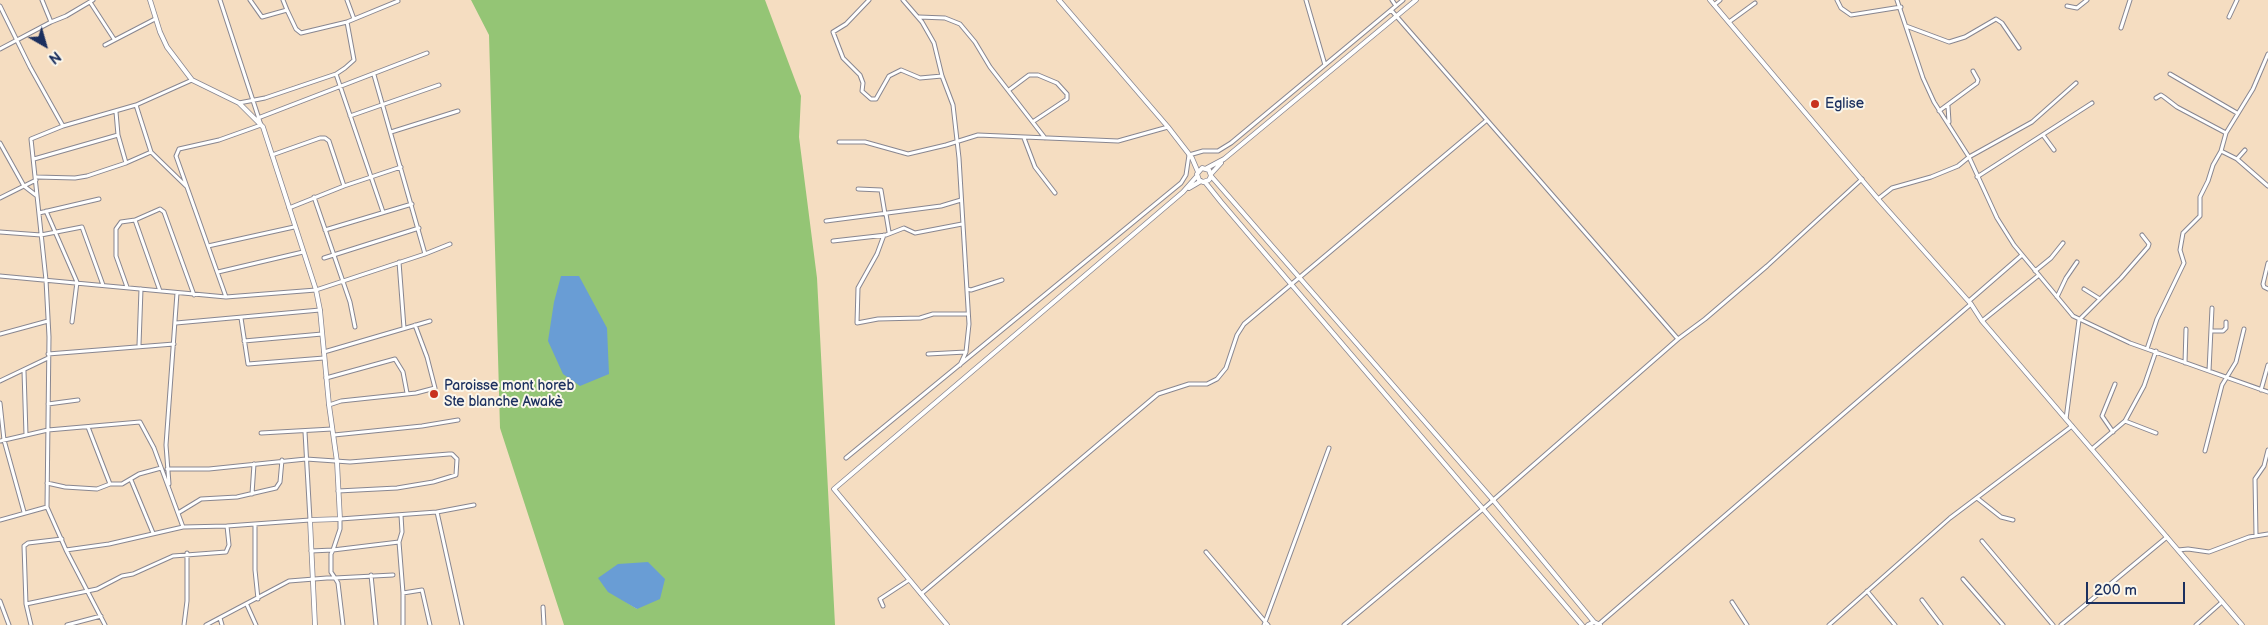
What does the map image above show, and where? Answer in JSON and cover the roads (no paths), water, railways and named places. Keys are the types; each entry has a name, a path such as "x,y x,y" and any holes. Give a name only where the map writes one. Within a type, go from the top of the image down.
{"street":[{"path":"42,0 51,22"},
{"path":"150,0 155,19 170,51 192,80 239,103 261,125 316,290 320,310 323,352 337,462 340,519 340,529 333,550 330,572 338,583 343,625"},
{"path":"220,0 257,119"},
{"path":"250,0 262,17 287,10"},
{"path":"284,0 296,29 301,33 347,22 398,1"},
{"path":"347,0 354,19"},
{"path":"869,0 846,24 833,32 843,58 860,75 862,91 871,99 876,98 889,76 901,70 920,78 942,76"},
{"path":"903,0 918,17 934,43 942,76 953,105 968,314 966,352 960,366"},
{"path":"1059,0 1168,127 1190,157 1197,174 1582,625"},
{"path":"1306,0 1325,65"},
{"path":"1392,0 1396,6"},
{"path":"1190,157 1203,151 1218,151 1231,143 1403,0"},
{"path":"947,625 834,489 1183,192 1211,175 1224,159 1416,0"},
{"path":"1710,0 1878,199 1970,302 1982,321 2242,625"},
{"path":"1714,5 1720,0"},
{"path":"1837,0 1841,8 1851,14 1901,7"},
{"path":"1897,0 1901,7 1923,78 1940,111 1969,157 1997,218 2022,255 2073,316 2115,338 2268,392"},
{"path":"2067,6 2077,8 2087,0"},
{"path":"2121,28 2130,0"},
{"path":"2229,17 2236,0"},
{"path":"0,49 92,1 114,39"},
{"path":"1729,22 1755,3"},
{"path":"0,6 16,40 63,126"},
{"path":"1391,10 1678,339"},
{"path":"918,17 945,18 960,24 975,42 990,68 1034,121 1045,138"},
{"path":"105,45 155,19"},
{"path":"1906,26 1949,42 1965,37 1996,19 2002,23 2019,48"},
{"path":"239,103 252,101 336,74 354,60 347,22"},
{"path":"257,119 427,53"},
{"path":"2147,349 2157,319 2184,263 2180,250 2183,233 2200,216 2200,197 2221,151 2226,133 2252,88 2267,56"},
{"path":"1940,111 1977,83 1978,80 1973,71"},
{"path":"336,74 383,212"},
{"path":"2170,74 2237,113"},
{"path":"374,75 425,254"},
{"path":"1009,90 1028,75 1038,75 1057,83 1067,94 1066,98 1034,121"},
{"path":"106,625 66,550 47,507 48,321 46,280 31,139 63,126 136,105 192,80"},
{"path":"1878,199 1892,188 1951,170 1969,157 2032,122 2076,83"},
{"path":"350,116 439,85"},
{"path":"2156,98 2161,95 2164,96 2177,107 2226,133"},
{"path":"1977,177 2092,103"},
{"path":"136,105 151,152 186,186"},
{"path":"1948,106 1949,126"},
{"path":"391,132 458,111"},
{"path":"116,112 118,135 126,163"},
{"path":"921,594 1158,394 1189,384 1207,384 1216,379 1226,368 1237,335 1244,324 1292,286 1487,120"},
{"path":"226,296 176,156 179,149 219,140 261,125"},
{"path":"839,142 865,142 908,154 978,135 1118,141 1168,127"},
{"path":"34,159 118,135"},
{"path":"2043,135 2054,150"},
{"path":"272,155 320,138 325,138 328,141 344,186"},
{"path":"1024,138 1035,167 1055,193"},
{"path":"0,143 24,186 38,196"},
{"path":"2237,159 2245,150"},
{"path":"0,154 4,151"},
{"path":"2221,151 2237,159 2268,186"},
{"path":"0,198 36,178 75,178 97,174 151,152"},
{"path":"1190,157 1206,168 1438,439 1493,500 1594,622 1600,624 1987,288 2022,255"},
{"path":"846,458 908,405 960,366 1181,183 1186,175 1190,157"},
{"path":"1183,192 1197,174 1224,159"},
{"path":"288,208 344,186 401,167"},
{"path":"1344,625 1483,509 1678,339 1705,319 1767,266 1862,180"},
{"path":"858,189 881,190 889,232"},
{"path":"314,197 334,254 341,281 350,302 355,327"},
{"path":"39,213 99,199"},
{"path":"826,221 941,206 961,200"},
{"path":"325,230 412,204"},
{"path":"127,287 116,256 114,234 118,224 135,220 160,209 164,212 194,295"},
{"path":"46,211 77,282 72,322"},
{"path":"135,220 160,291"},
{"path":"833,241 884,235 889,232 896,233 904,228 915,233 962,224"},
{"path":"0,232 41,236 82,227 103,285"},
{"path":"208,246 294,227"},
{"path":"324,258 419,228"},
{"path":"884,235 878,254 858,288 858,323 878,319 920,318 933,314 968,314"},
{"path":"2066,419 2079,320 2148,247 2149,244 2142,235"},
{"path":"2035,271 2051,258 2063,243"},
{"path":"0,276 77,282 194,295 226,296 316,290 450,244"},
{"path":"218,272 303,252"},
{"path":"399,262 404,328"},
{"path":"2057,297 2076,262"},
{"path":"2268,263 2263,284 2268,289"},
{"path":"1982,321 2039,276"},
{"path":"967,289 971,290 1002,280"},
{"path":"139,345 141,289"},
{"path":"2084,289 2100,299"},
{"path":"177,292 166,469 170,488 183,527"},
{"path":"2209,370 2212,308"},
{"path":"176,324 320,310"},
{"path":"241,318 248,364 324,358"},
{"path":"0,334 48,321"},
{"path":"323,352 430,322"},
{"path":"2211,331 2225,330 2226,322"},
{"path":"329,405 341,401 434,390 436,386 415,325"},
{"path":"2185,362 2186,329"},
{"path":"2205,451 2226,376 2236,362 2244,329"},
{"path":"244,342 322,334"},
{"path":"0,381 24,371 48,356 139,345 174,344"},
{"path":"928,354 966,352"},
{"path":"2092,449 2125,421 2144,386 2156,352"},
{"path":"326,378 394,359 403,372 407,393"},
{"path":"2261,390 2268,365"},
{"path":"24,371 26,435"},
{"path":"2113,432 2102,416 2114,384"},
{"path":"48,404 78,400"},
{"path":"0,403 2,441 24,512"},
{"path":"334,435 422,426 458,420"},
{"path":"2125,421 2156,434"},
{"path":"2,441 48,430 140,422 154,448 160,468 170,488"},
{"path":"1829,625 1950,518 2072,426"},
{"path":"88,427 110,484"},
{"path":"261,433 332,429"},
{"path":"305,432 315,625"},
{"path":"1266,624 1329,448"},
{"path":"2256,535 2255,479 2264,466 2268,450"},
{"path":"166,469 209,469 282,460 306,459 337,462 449,454 452,454 457,459 458,469 456,475 419,485 338,491"},
{"path":"178,513 201,499 252,494 279,486 282,460"},
{"path":"252,494 254,464"},
{"path":"47,483 64,487 97,489 110,484 122,484 139,474 160,468"},
{"path":"130,480 153,532"},
{"path":"1977,498 2001,517 2013,520"},
{"path":"66,550 109,544 153,532 183,527 401,515 437,512 474,505"},
{"path":"0,520 47,507"},
{"path":"437,512 462,625"},
{"path":"401,515 402,532 399,542 403,593 403,625"},
{"path":"255,524 255,570 258,599"},
{"path":"26,604 52,597 89,592 164,559 187,553 226,552 229,545 227,526"},
{"path":"2178,550 2188,549 2209,552 2256,535 2268,534"},
{"path":"2061,625 2167,537"},
{"path":"31,625 26,604 25,544 62,539"},
{"path":"1982,541 2053,625"},
{"path":"310,551 399,542"},
{"path":"1206,552 1266,624"},
{"path":"184,625 187,601 187,553"},
{"path":"371,575 376,625"},
{"path":"206,625 289,581 312,578 393,575"},
{"path":"1962,578 2003,625"},
{"path":"883,606 880,599 909,580"},
{"path":"403,593 422,590 430,625"},
{"path":"1867,591 1895,625"},
{"path":"1922,600 1941,625"},
{"path":"0,601 9,625"},
{"path":"1732,602 1747,625"},
{"path":"2196,625 2222,602"},
{"path":"247,604 256,625"},
{"path":"543,607 544,625"},
{"path":"67,625 101,616"},
{"path":"220,618 222,625"},
{"path":"1588,625 1594,622"}],"water":[{"path":"561,276 579,276 607,328 609,374 580,386 563,374 548,341 554,302"},
{"path":"648,562 665,579 660,599 637,609 608,592 598,578 618,564"}],"place":[{"name":"Eglise","path":"1815,104"},
{"name":"Paroisse mont horeb Ste blanche Awakè","path":"434,394"}]}
